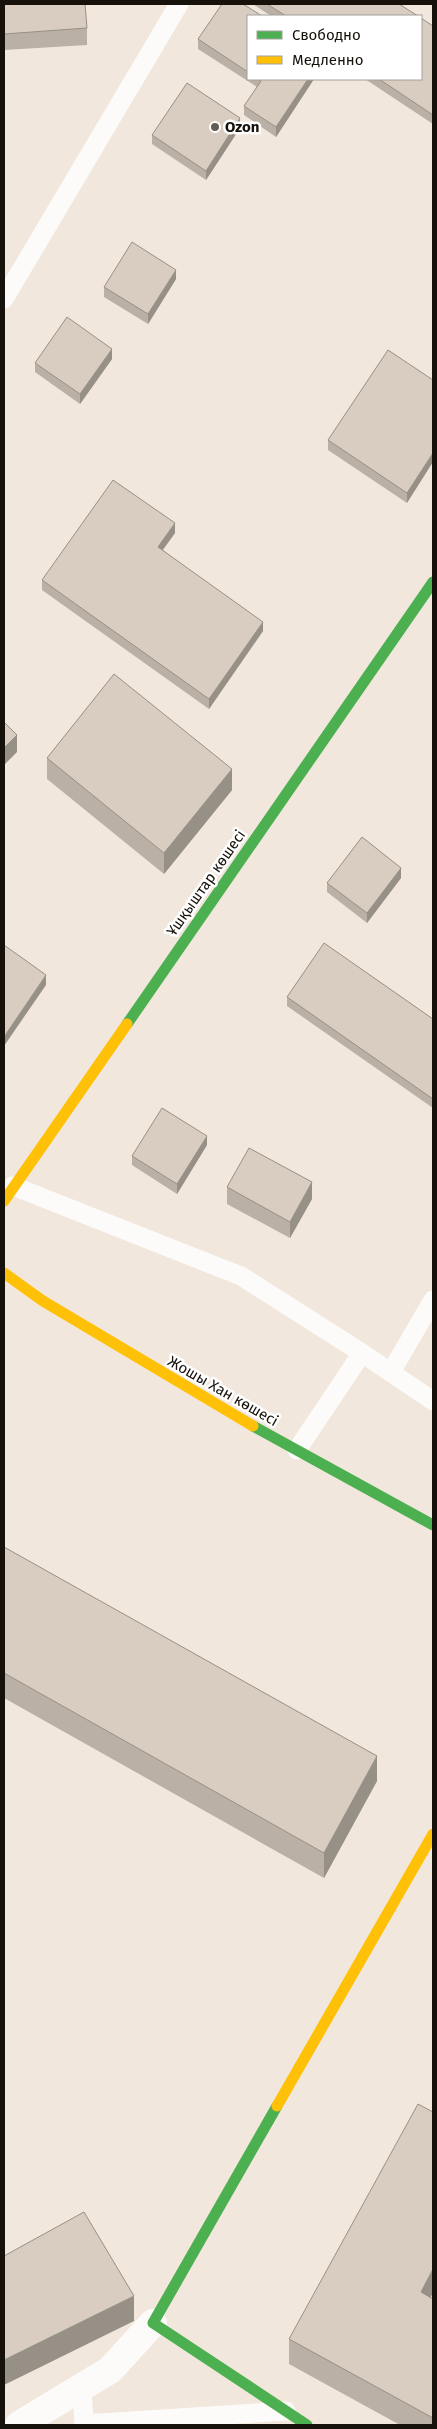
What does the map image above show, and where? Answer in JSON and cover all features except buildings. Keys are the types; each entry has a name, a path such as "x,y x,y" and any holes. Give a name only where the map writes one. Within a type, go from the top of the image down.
{"street":[{"name":"Ұшқыштар көшесі","path":"8,1193 433,582"},
{"name":"Жошы Хан көшесі","path":"4,1273 43,1301 222,1409 433,1525"},
{"path":"19,2425 110,2370 153,2323 433,1834"},
{"path":"153,2323 308,2425"}],"lane":[{"path":"4,299 179,4"},
{"path":"8,1193 241,1276 433,1401"},
{"path":"391,1372 433,1300"},
{"path":"297,1450 362,1353"},
{"path":"82,2387 84,2425 286,2411"}],"traffic: fast":[{"path":"127,1024 433,582"},
{"path":"253,1426 433,1525"},
{"path":"277,2106 153,2323 307,2425"}],"traffic: slow":[{"path":"4,1201 127,1024"},
{"path":"4,1273 43,1301 253,1426"},
{"path":"277,2106 433,1834"}],"place":[{"name":"Ozon","path":"215,127"}]}
